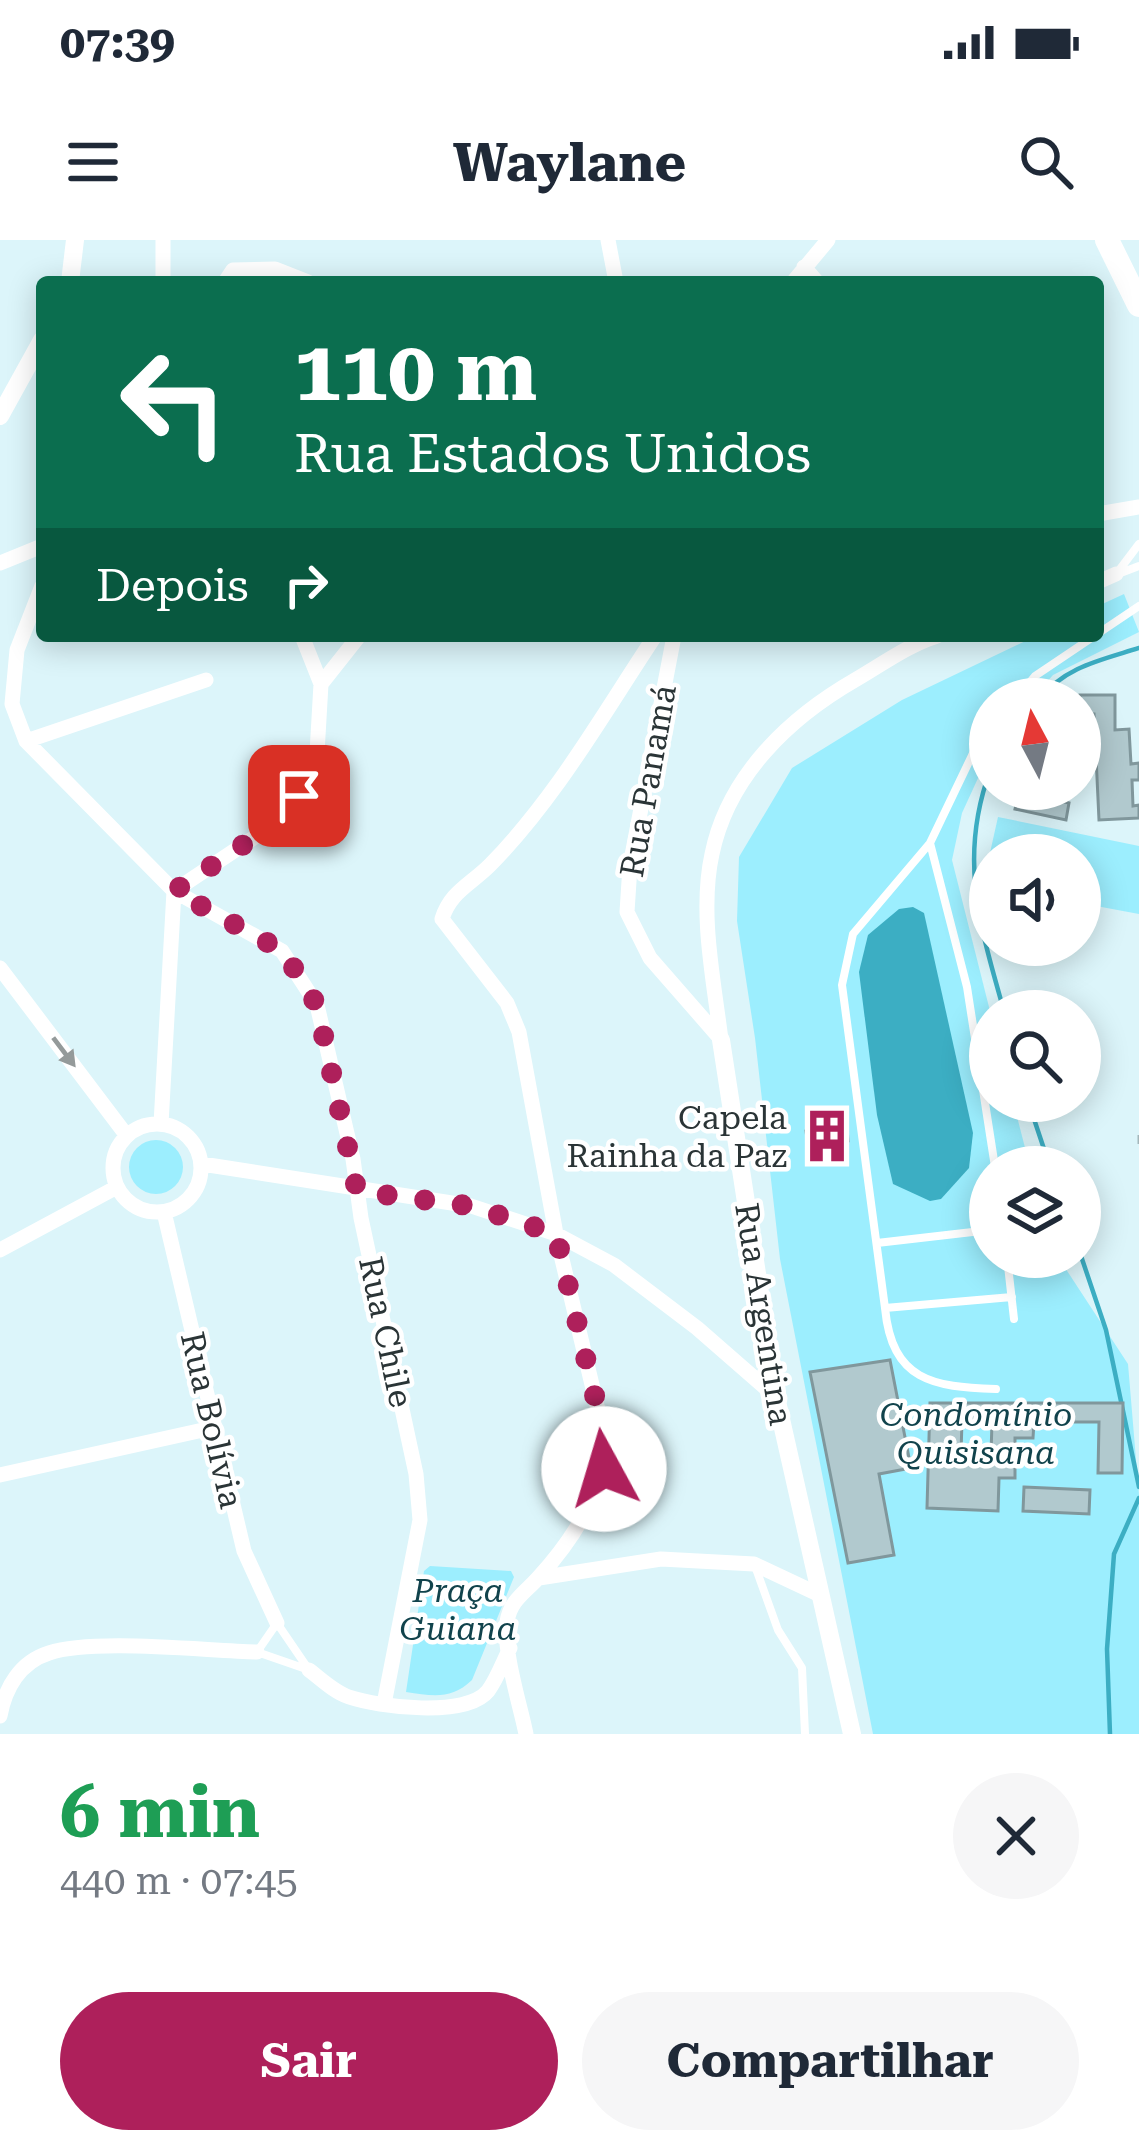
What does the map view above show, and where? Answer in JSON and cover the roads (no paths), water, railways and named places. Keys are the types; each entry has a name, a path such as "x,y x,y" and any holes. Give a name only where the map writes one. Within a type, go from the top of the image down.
{"main road":[{"path":"1108,240 1139,305"}],"street":[{"path":"71,276 75,240"},
{"path":"163,240 163,276"},
{"path":"608,240 615,276"},
{"path":"797,276 828,240"},
{"path":"804,267 812,276"},
{"path":"229,276 233,270 275,268 294,276"},
{"path":"0,416 36,351"},
{"path":"1104,513 1139,507"},
{"path":"0,563 36,548"},
{"path":"1104,579 1116,574"},
{"path":"36,601 17,650 12,704 26,741 206,680"},
{"path":"161,1124 174,891 276,823 299,796 317,753 321,684 304,642"},
{"path":"321,684 354,642"},
{"path":"526,1734 507,1622 516,1598 539,1578 588,1509 604,1469 604,1435 556,1234 518,1032 507,1003 442,920 448,899 486,869 538,813 652,642"},
{"name":"Rua Panamá","path":"673,642 630,866 627,912 650,958 721,1040"},
{"name":"Rua Argentina","path":"851,1734 776,1397 721,1040 709,926 710,879 712,855 733,796 772,743 816,703 926,642"},
{"name":"Rua Chile","path":"26,741 174,891 283,951 317,1005 416,1474 420,1520 384,1704"},
{"path":"0,968 128,1136"},
{"path":"161,1124 184,1133 202,1164 196,1190 188,1200 164,1212 137,1207 117,1187 114,1160 128,1136 161,1124"},
{"path":"202,1164 471,1206 556,1234 614,1265 776,1397"},
{"path":"0,1250 117,1187"},
{"name":"Rua Bolívia","path":"164,1212 244,1551 277,1623"},
{"path":"0,1475 212,1428"},
{"path":"539,1578 662,1559 754,1564 820,1595"},
{"path":"0,1716 7,1688 26,1665 50,1652 97,1647 257,1652"},
{"path":"309,1670 345,1696 432,1708 464,1705 486,1694 510,1648"}],"lane":[{"path":"1116,574 1139,544"},
{"path":"1116,574 1139,570"},
{"path":"1104,632 1139,606"},
{"path":"1121,621 1139,616"},
{"path":"1033,678 1088,642"},
{"path":"969,762 930,843 853,934 842,985 894,1349 908,1368 945,1388 996,1389"},
{"path":"930,843 968,987 991,1146"},
{"path":"878,1243 969,1232"},
{"path":"1010,1278 1014,1319"},
{"path":"885,1308 1012,1298"},
{"path":"754,1564 778,1630 802,1668 805,1734"},
{"path":"277,1623 309,1670 257,1652 277,1623"}],"waterway":[{"path":"1062,678 1139,648"},
{"path":"979,810 976,892 998,990"},
{"path":"1035,1122 1043,1146"},
{"path":"1088,1278 1106,1330 1139,1487"},
{"path":"1110,1734 1107,1649 1114,1554 1139,1498"}],"place":[{"name":"Capela Rainha da Paz","path":"827,1136"}],"park label":[{"name":"Condomínio Quisisana","path":"976,1433"},
{"name":"Praça Guiana","path":"458,1609"}]}
